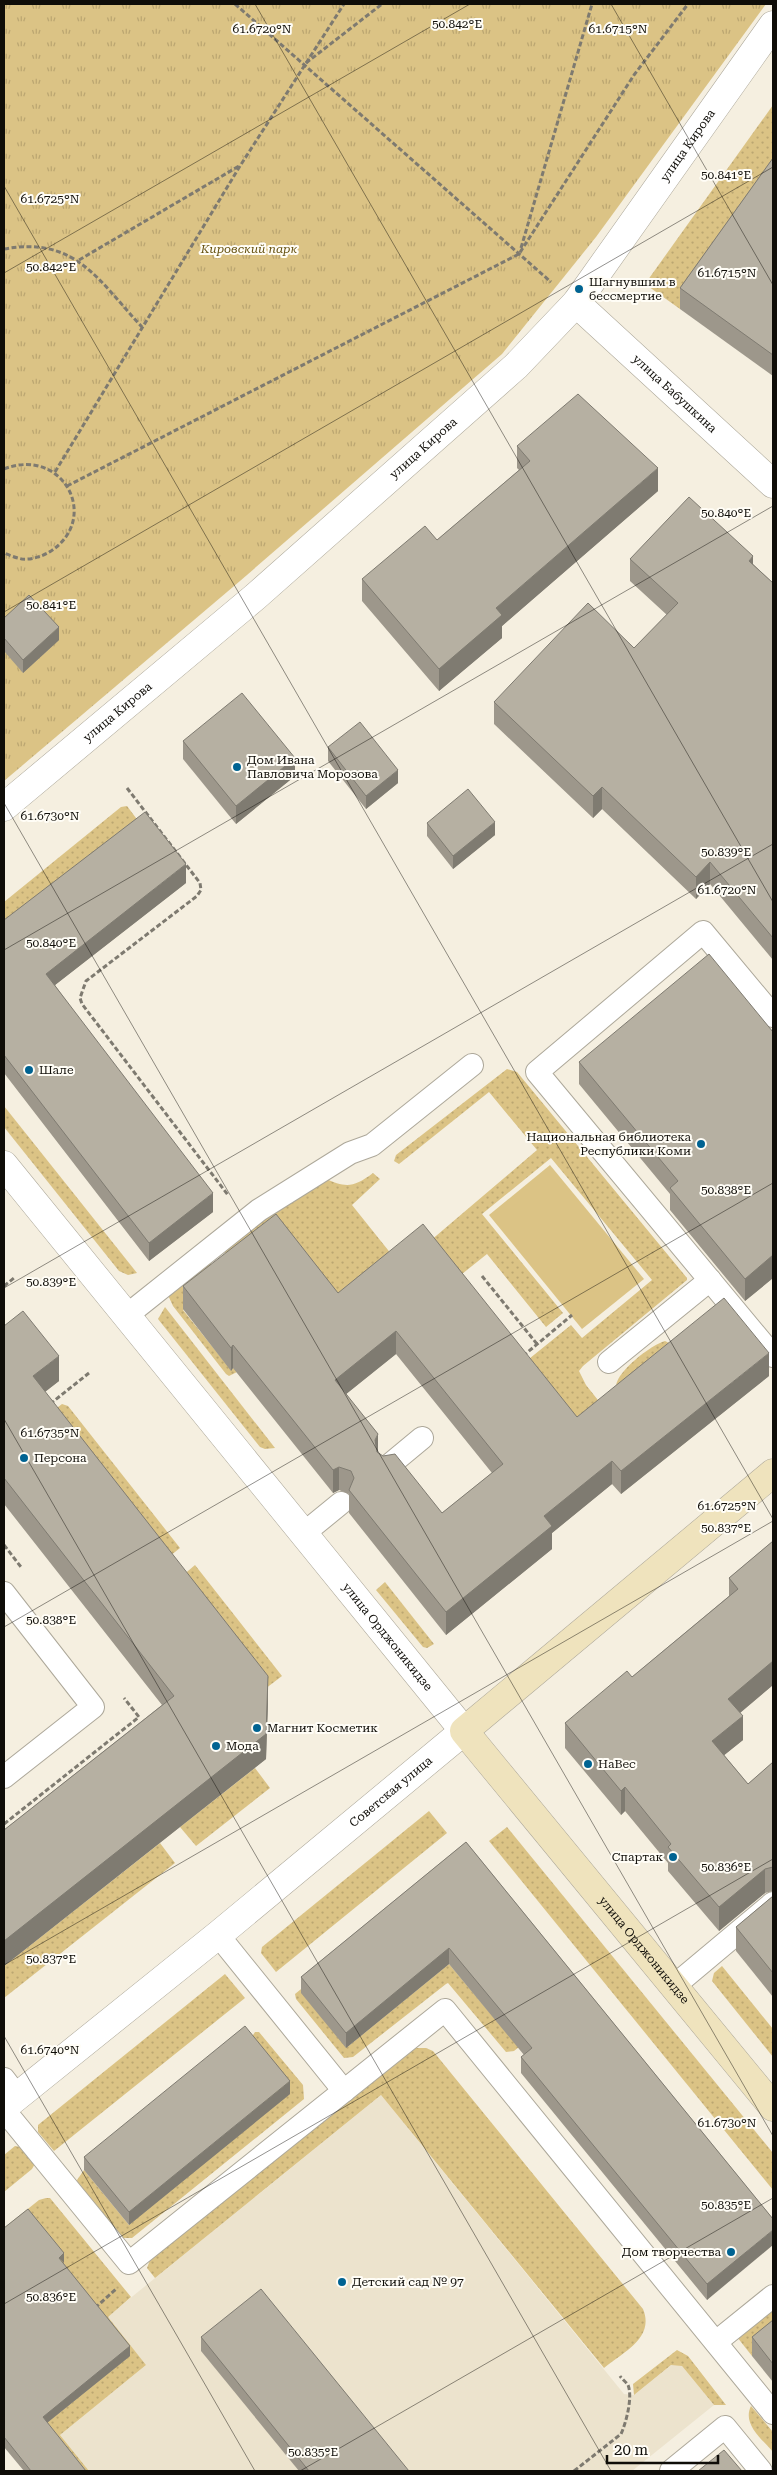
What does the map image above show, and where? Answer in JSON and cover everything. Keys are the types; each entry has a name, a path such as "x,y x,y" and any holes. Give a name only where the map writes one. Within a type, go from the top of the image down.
{"main road":[{"name":"Советская улица","path":"464,1731 773,1473"},
{"name":"улица Орджоникидзе","path":"464,1731 773,2108"}],"street":[{"name":"улица Кирова","path":"4,807 262,590 516,366 576,303 773,25"},
{"name":"улица Бабушкина","path":"576,303 773,484"},
{"name":"улица Орджоникидзе","path":"4,1165 464,1731"},
{"name":"Советская улица","path":"7,2098 218,1935 464,1731"}],"lane":[{"path":"773,1016 703,932 537,1072 773,1356"},
{"path":"126,1316 259,1210 350,1154 372,1145 472,1065"},
{"path":"609,1362 710,1280"},
{"path":"387,1467 422,1438"},
{"path":"303,1534 341,1503"},
{"path":"4,1593 93,1707 4,1777"},
{"path":"674,1986 773,1903"},
{"path":"218,1935 344,2091"},
{"path":"7,2098 129,2263 445,2010 773,2413"},
{"path":"716,2342 773,2296"},
{"path":"671,2471 725,2427 761,2471"}],"path":[{"path":"234,4 576,303"},
{"path":"55,472 240,166 344,4"},
{"path":"304,64 382,4"},
{"path":"519,254 592,4"},
{"path":"67,486 519,254 634,75 688,4"},
{"path":"79,260 240,166"},
{"path":"4,249 33,245 60,250 79,260 142,327"},
{"path":"4,469 21,463 38,465 55,472 67,486 74,506 72,527 60,545 43,556 22,559 4,553"},
{"path":"127,788 200,883 201,890 197,896 86,981 80,998 82,1004 230,1197"},
{"path":"482,1276 537,1344"},
{"path":"4,1286 14,1278"},
{"path":"522,1356 572,1315"},
{"path":"43,1410 89,1373"},
{"path":"574,2471 620,2434 625,2426 629,2394 628,2386 620,2376"}],"shaded area":[{"name":"Детский сад № 97","path":"381,2095 624,2394 634,2395 671,2365 677,2364 682,2366 714,2405 632,2471 89,2471 60,2435 146,2365 107,2317"}],"green space":[{"name":"Кировский парк","path":"4,4 766,4 596,237 502,354 240,581 4,781"},
{"path":"773,105 773,178 680,309 645,284"},
{"path":"127,806 145,830 4,939 4,902 121,807"},
{"path":"507,1069 517,1072 687,1278 687,1280 579,1371 586,1385 609,1414 577,1440 519,1367 571,1325 582,1338 652,1280 551,1158 482,1214 563,1313 546,1327 487,1254 462,1274 423,1247 537,1150 489,1092 399,1164 394,1161 396,1155"},
{"path":"4,1106 137,1273 128,1275 119,1271 4,1127"},
{"path":"550,1165 644,1279 582,1329 489,1215"},
{"path":"373,1173 380,1179 352,1205 400,1265 249,1387 237,1372 229,1376 226,1374 173,1306 167,1293 209,1261 223,1278 183,1310 231,1370 324,1298 237,1267 223,1250 223,1245 324,1178 338,1184 349,1185 360,1182"},
{"path":"165,1307 275,1448 265,1449 260,1447 158,1319"},
{"path":"665,1341 669,1343 616,1386 622,1373 628,1366 659,1343"},
{"path":"62,1404 68,1406 180,1548 160,1564 45,1417"},
{"path":"195,1565 282,1676 261,1692 175,1582"},
{"path":"385,1582 434,1644 427,1648 423,1647 376,1590"},
{"path":"255,1768 270,1788 196,1846 180,1827"},
{"path":"429,1811 447,1833 276,1972 261,1953 262,1947"},
{"path":"507,1827 773,2153 773,2190 489,1841"},
{"path":"160,1843 175,1863 4,1998 4,1966"},
{"path":"460,1859 346,2048 449,1964 510,2037 562,2012 514,2051 506,2052 448,1983 353,2057 344,2058 296,1999 295,1994"},
{"path":"722,1966 773,2029 773,2057 712,1981 714,1973"},
{"path":"225,1974 245,1998 54,2151 38,2132 38,2125"},
{"path":"255,2032 259,2032 303,2085 304,2099 132,2238 122,2238 78,2185 77,2180 84,2170 129,2225"},
{"path":"416,2048 426,2048 433,2051 643,2309 646,2319 645,2328 641,2336 628,2350 604,2368 381,2095 155,2278 147,2268 150,2260"},
{"path":"15,2146 26,2148 36,2162 32,2169 4,2192 4,2155"},
{"path":"50,2198 131,2297 108,2317 146,2365 60,2435 89,2471 79,2471 4,2378 4,2228 39,2200"},
{"path":"773,2308 773,2338 752,2356 737,2337"},
{"path":"677,2350 688,2356 726,2405 714,2405 682,2366 671,2365 634,2395 633,2384"},
{"path":"751,2406 773,2432 773,2452 751,2425 749,2413"}],"building":[{"path":"773,158 773,355 680,288"},
{"path":"578,394 658,468 496,608 502,615 439,669 362,579 425,526 437,540 530,461 517,446"},
{"path":"689,497 753,556 749,561 773,583 773,938 710,862 696,877 602,787 593,796 494,702 588,603 634,648 678,603 630,559"},
{"path":"29,595 59,627 23,660 4,638 4,618"},
{"path":"242,693 295,758 236,806 183,741"},
{"path":"360,722 398,770 366,796 328,747"},
{"path":"468,789 495,822 453,856 427,823"},
{"path":"145,812 186,864 46,974 213,1193 149,1243 4,1055 4,920"},
{"name":"Национальная библиотека Республики Коми","path":"709,954 773,1032 773,1255 745,1279 670,1188 678,1181 579,1062"},
{"path":"276,1214 338,1293 423,1224 577,1417 724,1298 769,1353 621,1471 612,1461 544,1516 552,1526 446,1612 349,1490 354,1478 351,1471 339,1467 333,1470 233,1345 231,1348 183,1286","holes":["396,1331 503,1464 442,1513 395,1454 383,1456 377,1452 375,1440 378,1434 335,1380"]},
{"path":"23,1311 59,1356 33,1376 268,1676 266,1734 4,1941 4,1830 174,1696 4,1478 4,1326"},
{"path":"773,1541 773,1661 728,1699 743,1716 712,1741 748,1784 773,1762 773,1867 765,1869 719,1907 668,1847 671,1844 625,1787 621,1791 565,1723 627,1671 632,1677 738,1589 729,1578"},
{"path":"466,1842 773,2219 773,2230 707,2284 521,2057 532,2048 449,1948 346,2033 301,1977"},
{"path":"773,1896 773,1973 736,1927"},
{"path":"245,2026 290,2081 129,2212 84,2157"},
{"path":"28,2209 64,2253 59,2258 130,2346 43,2417 86,2471 31,2471 4,2437 4,2228"},
{"path":"261,2289 409,2471 309,2471 201,2337"},
{"path":"773,2320 773,2364 752,2337"},
{"path":"724,2450 742,2471 698,2471"}],"place":[{"name":"Шагнувшим в бессмертие","path":"579,289"},
{"name":"Дом Ивана Павловича Морозова","path":"237,767"},
{"name":"Шале","path":"29,1070"},
{"name":"Национальная библиотека Республики Коми","path":"701,1144"},
{"name":"Персона","path":"24,1458"},
{"name":"Магнит Косметик","path":"257,1728"},
{"name":"Мода","path":"216,1746"},
{"name":"НаВес","path":"588,1764"},
{"name":"Спартак","path":"673,1857"},
{"name":"Дом творчества","path":"731,2252"},
{"name":"Детский сад № 97","path":"342,2282"}]}
